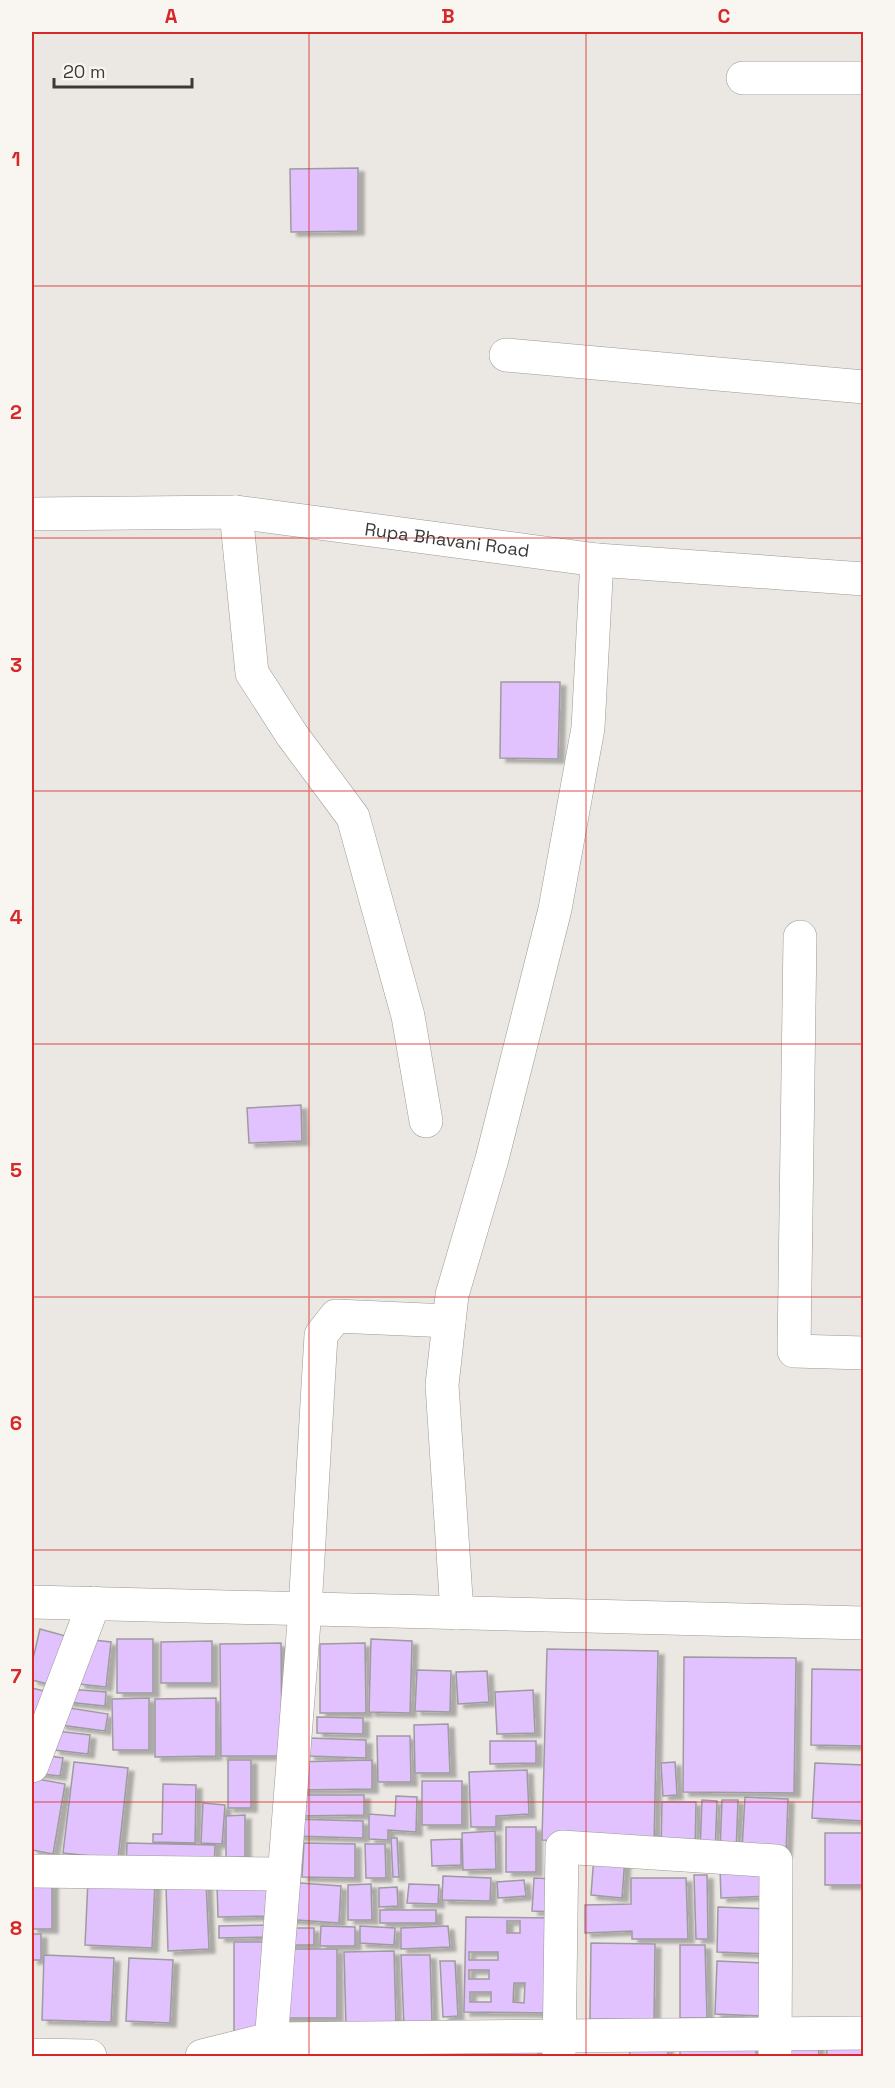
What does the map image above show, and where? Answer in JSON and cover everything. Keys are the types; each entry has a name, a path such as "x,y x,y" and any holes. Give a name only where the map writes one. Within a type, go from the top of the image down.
{"street":[{"path":"743,78 864,78"},
{"path":"506,355 864,387"},
{"path":"236,512 252,673 292,735 353,817 408,1016 426,1121"},
{"name":"Rupa Bhavani Road","path":"32,513 236,512 597,560 864,579"},
{"path":"457,1613 442,1385 452,1295 492,1159 555,909 588,728 597,560"},
{"path":"800,937 794,1351 864,1353"},
{"path":"270,2048 305,1609 321,1335 336,1316 449,1321"},
{"path":"32,1602 864,1623"},
{"path":"32,1766 94,1604"},
{"path":"559,2046 562,1847 776,1861 775,2045"},
{"path":"32,1871 283,1874"},
{"path":"202,2056 270,2048 775,2045 864,2033"},
{"path":"32,2055 90,2056"}],"building":[{"path":"358,168 358,231 291,232 290,169"},
{"path":"501,682 560,682 558,759 500,758"},
{"path":"301,1105 302,1141 249,1143 247,1108"},
{"path":"40,1629 69,1637 56,1686 32,1680 32,1663"},
{"path":"84,1639 111,1642 106,1687 79,1684"},
{"path":"117,1639 153,1639 153,1693 117,1693"},
{"path":"371,1639 412,1641 410,1713 369,1712"},
{"path":"212,1641 212,1683 161,1683 161,1642"},
{"path":"281,1643 282,1756 221,1756 220,1644"},
{"path":"365,1643 366,1713 320,1713 320,1644"},
{"path":"547,1649 658,1651 654,1843 542,1840"},
{"path":"684,1657 796,1658 794,1793 683,1792"},
{"path":"812,1669 864,1670 864,1746 811,1745"},
{"path":"417,1670 451,1671 450,1712 415,1711"},
{"path":"487,1671 489,1702 458,1704 456,1672"},
{"path":"32,1688 52,1693 32,1737"},
{"path":"68,1689 106,1692 105,1706 67,1702"},
{"path":"533,1690 535,1733 497,1734 495,1692"},
{"path":"149,1698 149,1750 113,1750 112,1699"},
{"path":"216,1698 216,1756 155,1757 155,1699"},
{"path":"63,1707 108,1714 105,1731 60,1725"},
{"path":"317,1717 363,1718 363,1734 317,1733"},
{"path":"448,1724 450,1773 415,1773 414,1725"},
{"path":"56,1731 90,1735 88,1754 54,1750"},
{"path":"377,1736 410,1736 411,1782 378,1782"},
{"path":"309,1738 366,1740 366,1758 309,1756"},
{"path":"490,1741 536,1741 536,1763 490,1764"},
{"path":"36,1754 63,1758 60,1776 33,1773"},
{"path":"228,1760 251,1760 251,1808 228,1808"},
{"path":"372,1760 372,1789 294,1790 294,1762"},
{"path":"74,1762 128,1768 118,1859 63,1853"},
{"path":"675,1762 677,1795 663,1796 661,1763"},
{"path":"815,1763 864,1765 864,1821 812,1818"},
{"path":"527,1770 529,1814 496,1816 496,1827 471,1827 469,1772"},
{"path":"32,1778 65,1784 53,1854 32,1850"},
{"path":"422,1781 462,1781 462,1825 422,1825"},
{"path":"163,1784 196,1785 195,1843 153,1842 153,1834 162,1834"},
{"path":"299,1795 364,1795 364,1815 300,1816"},
{"path":"396,1796 417,1797 416,1832 388,1830 388,1840 369,1839 369,1814 395,1816"},
{"path":"745,1797 788,1799 786,1852 742,1850"},
{"path":"702,1800 717,1801 715,1853 700,1853"},
{"path":"722,1800 738,1800 736,1853 720,1853"},
{"path":"662,1802 696,1802 695,1852 661,1851"},
{"path":"203,1803 225,1805 222,1844 201,1843"},
{"path":"245,1815 245,1857 226,1858 226,1816"},
{"path":"292,1819 363,1821 363,1838 292,1836"},
{"path":"506,1827 536,1827 536,1872 506,1872"},
{"path":"495,1831 496,1869 463,1870 462,1833"},
{"path":"825,1833 864,1833 864,1885 825,1885"},
{"path":"391,1838 397,1838 399,1877 393,1877"},
{"path":"461,1839 461,1865 432,1866 431,1840"},
{"path":"127,1843 215,1845 214,1872 126,1869"},
{"path":"304,1843 355,1844 355,1878 302,1877"},
{"path":"365,1844 385,1844 386,1878 366,1878"},
{"path":"594,1855 625,1857 622,1898 591,1895"},
{"path":"771,1868 772,1896 721,1898 720,1869"},
{"path":"694,1875 707,1875 708,1939 696,1939"},
{"path":"443,1876 491,1878 490,1901 442,1900"},
{"path":"534,1878 556,1879 554,1912 532,1911"},
{"path":"631,1878 686,1878 688,1939 632,1939 632,1931 585,1933 585,1905 631,1904"},
{"path":"88,1880 155,1882 152,1948 85,1945"},
{"path":"524,1880 526,1896 498,1898 497,1882"},
{"path":"206,1882 209,1949 168,1951 166,1885"},
{"path":"286,1882 341,1886 339,1923 284,1919"},
{"path":"32,1883 52,1883 52,1929 32,1929"},
{"path":"270,1883 271,1916 218,1917 217,1884"},
{"path":"371,1884 372,1920 348,1920 348,1885"},
{"path":"409,1884 439,1885 438,1904 407,1903"},
{"path":"397,1887 398,1906 379,1907 379,1888"},
{"path":"718,1907 772,1909 771,1954 717,1952"},
{"path":"380,1910 436,1910 436,1923 380,1923"},
{"path":"466,1917 552,1918 550,2013 464,2012","holes":["507,1921 520,1921 520,1933 507,1933","469,1952 498,1952 498,1960 469,1960","469,1970 489,1970 489,1979 469,1979","514,1983 525,1983 524,2003 513,2002","470,1992 491,1992 491,2002 470,2002"]},
{"path":"272,1925 272,1937 219,1938 219,1926"},
{"path":"321,1926 355,1927 355,1946 320,1946"},
{"path":"360,1926 395,1928 394,1945 360,1943"},
{"path":"448,1926 450,1947 401,1949 401,1928"},
{"path":"284,1928 314,1928 314,1945 285,1945"},
{"path":"32,1934 41,1934 41,1960 32,1960"},
{"path":"234,1942 266,1942 266,2034 234,2034"},
{"path":"591,1943 655,1944 654,2020 590,2019"},
{"path":"680,1945 705,1945 707,2018 680,2018"},
{"path":"282,1949 337,1949 337,2018 282,2018"},
{"path":"394,1951 396,2025 346,2026 344,1952"},
{"path":"44,1955 114,1958 111,2022 42,2020"},
{"path":"401,1955 430,1955 432,2023 404,2025"},
{"path":"129,1958 173,1960 170,2023 126,2021"},
{"path":"440,1961 455,1961 458,2016 443,2017"},
{"path":"717,1961 763,1963 761,2016 715,2014"},
{"path":"826,2039 864,2039 864,2056 827,2056"},
{"path":"537,2041 538,2056 462,2056 461,2045"},
{"path":"780,2041 818,2041 819,2056 781,2056"},
{"path":"667,2045 668,2056 630,2056 629,2047"},
{"path":"680,2045 756,2045 756,2056 680,2056"},
{"path":"360,2049 360,2056 282,2056 282,2051"}]}
